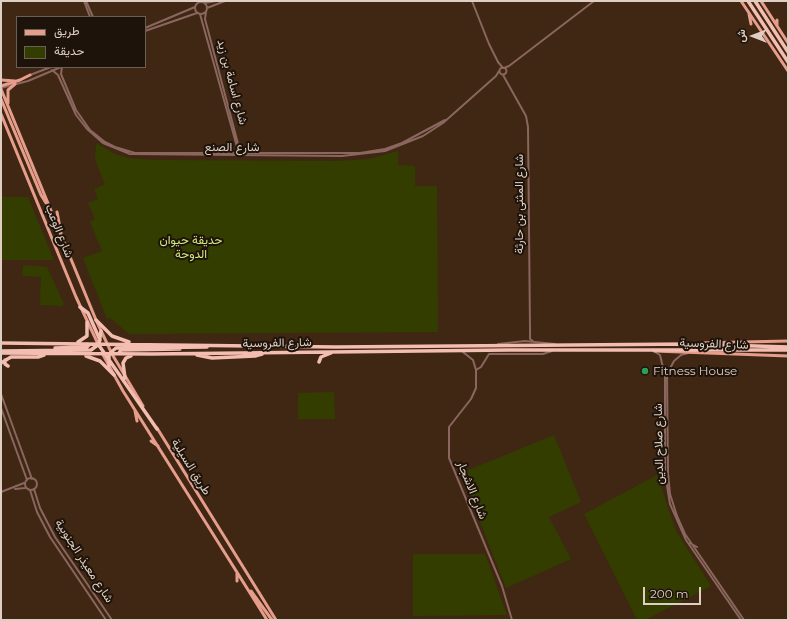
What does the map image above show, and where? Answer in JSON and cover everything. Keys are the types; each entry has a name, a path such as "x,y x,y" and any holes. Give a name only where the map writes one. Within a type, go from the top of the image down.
{"highway":[{"path":"748,1 788,62"},
{"path":"755,1 788,52"},
{"path":"80,307 86,310 100,343 145,414 157,429"},
{"path":"96,320 114,338 140,344"},
{"path":"73,344 82,341 86,337 87,322"},
{"path":"100,343 101,331"},
{"name":"شارع الفروسية","path":"1,343 336,347 494,344 690,344 788,347"},
{"path":"1,352 88,347 89,345 86,343"},
{"path":"30,350 88,350 100,343"},
{"path":"122,354 119,353 120,350 170,350 240,345"},
{"path":"108,354 117,348 203,347"},
{"name":"شارع الفروسية","path":"138,354 192,354 212,358 255,356 262,353 788,350"},
{"path":"1,352 44,354 138,354"},
{"path":"319,361 324,356 336,352"},
{"path":"1,363 11,358 38,357 44,354"},
{"path":"82,354 100,361 114,374"},
{"path":"108,354 109,366"},
{"path":"125,378 123,365 124,360 128,356 138,354"},
{"path":"5,360 5,364 8,366"}],"main road":[{"path":"741,1 788,71"},
{"path":"761,1 788,43"},
{"path":"749,12 751,24"},
{"path":"777,20 777,26"},
{"path":"1,87 30,75"},
{"path":"1,80 15,82"},
{"path":"8,104 8,90 15,82"},
{"name":"شارع الوعب","path":"1,87 96,320"},
{"path":"1,99 42,198 48,204"},
{"path":"1,104 22,154 26,159"},
{"name":"شارع الوعب","path":"1,114 80,307 87,322 108,354"},
{"path":"9,145 15,148"},
{"path":"57,212 61,235"},
{"path":"96,320 101,331 100,343"},
{"name":"شارع الفروسية","path":"690,344 714,342 788,342"},
{"name":"شارع الفروسية","path":"640,350 688,354 788,356"},
{"name":"طريق السيلية","path":"108,354 125,378 276,620"},
{"name":"طريق السيلية","path":"109,366 267,620"},
{"path":"135,409 137,421"},
{"path":"151,441 160,448"},
{"path":"237,572 237,581"},
{"path":"248,589 272,620"}],"street":[{"path":"85,1 91,16"},
{"path":"197,1 197,13"},
{"path":"146,28 203,2 216,1"},
{"path":"207,8 225,1"},
{"path":"472,1 478,20 498,62 506,72"},
{"path":"500,70 509,66 594,1"},
{"path":"146,31 197,13 200,14 206,12 207,8 203,2"},
{"name":"شارع اسامة بن زيد","path":"206,12 206,19 240,155"},
{"name":"شارع اسامة بن زيد","path":"200,14 240,155"},
{"name":"شارع المثنى بن حارثة","path":"498,62 502,75 506,78 526,116 528,127 530,336"},
{"path":"496,76 502,75 506,72 509,66"},
{"path":"15,82 48,68"},
{"path":"1,87 58,68"},
{"name":"شارع الصنع","path":"61,68 66,86 82,120 94,133 115,147 126,151 145,154 240,155"},
{"name":"شارع الصنع","path":"52,70 58,75 76,115 86,129 103,143 118,150 144,156 360,156 386,151 423,136 446,120 496,76 500,70"},
{"name":"شارع المثنى بن حارثة","path":"506,72 506,78"},
{"path":"525,341 528,340 530,336 533,341"},
{"name":"شارع الفروسية","path":"494,344 533,341 572,345"},
{"path":"461,351 473,359 476,370"},
{"name":"شارع الفروسية","path":"476,370 482,365 487,356 491,354 543,354 554,351"},
{"name":"شارع صلاح الدين","path":"655,352 660,355 664,373 667,488 675,519 689,544 742,620"},
{"path":"664,373 667,372 674,361 681,355 688,354"},
{"name":"شارع الاشجار","path":"476,370 474,392 449,427 449,458 502,586 512,619"},
{"name":"شارع صلاح الدين","path":"667,372 669,491 679,522 689,544"},
{"path":"1,394 32,478 36,483 34,489 12,489"},
{"path":"1,408 27,480"},
{"path":"1,492 12,489 32,478"},
{"path":"25,483 26,488"},
{"name":"شارع معيذر الجنوبية","path":"34,489 43,514 55,537 112,620"},
{"name":"شارع معيذر الجنوبية","path":"30,490 36,510 50,537 106,620"},
{"path":"689,544 697,547"}],"green space":[{"name":"حديقة حيوان الدوحة","path":"96,143 115,154 128,158 157,160 336,161 369,159 398,151 398,165 415,166 415,186 437,186 438,332 129,334 110,318 107,319 83,258 102,251 90,222 95,219 88,203 98,199 94,189 105,184 95,160"},
{"path":"1,197 28,197 54,260 1,260"},
{"path":"1,260 2,332 1,332"},
{"path":"23,265 47,267 64,304 62,306 40,305 41,277 22,276"},
{"path":"334,392 335,419 298,419 298,393"},
{"path":"554,435 581,502 549,517 571,559 506,588 461,473"},
{"path":"657,475 676,531 711,586 645,620 637,620 584,514"},
{"path":"413,554 485,554 507,615 413,616"}],"place":[{"name":"Fitness House","path":"645,371"}]}
